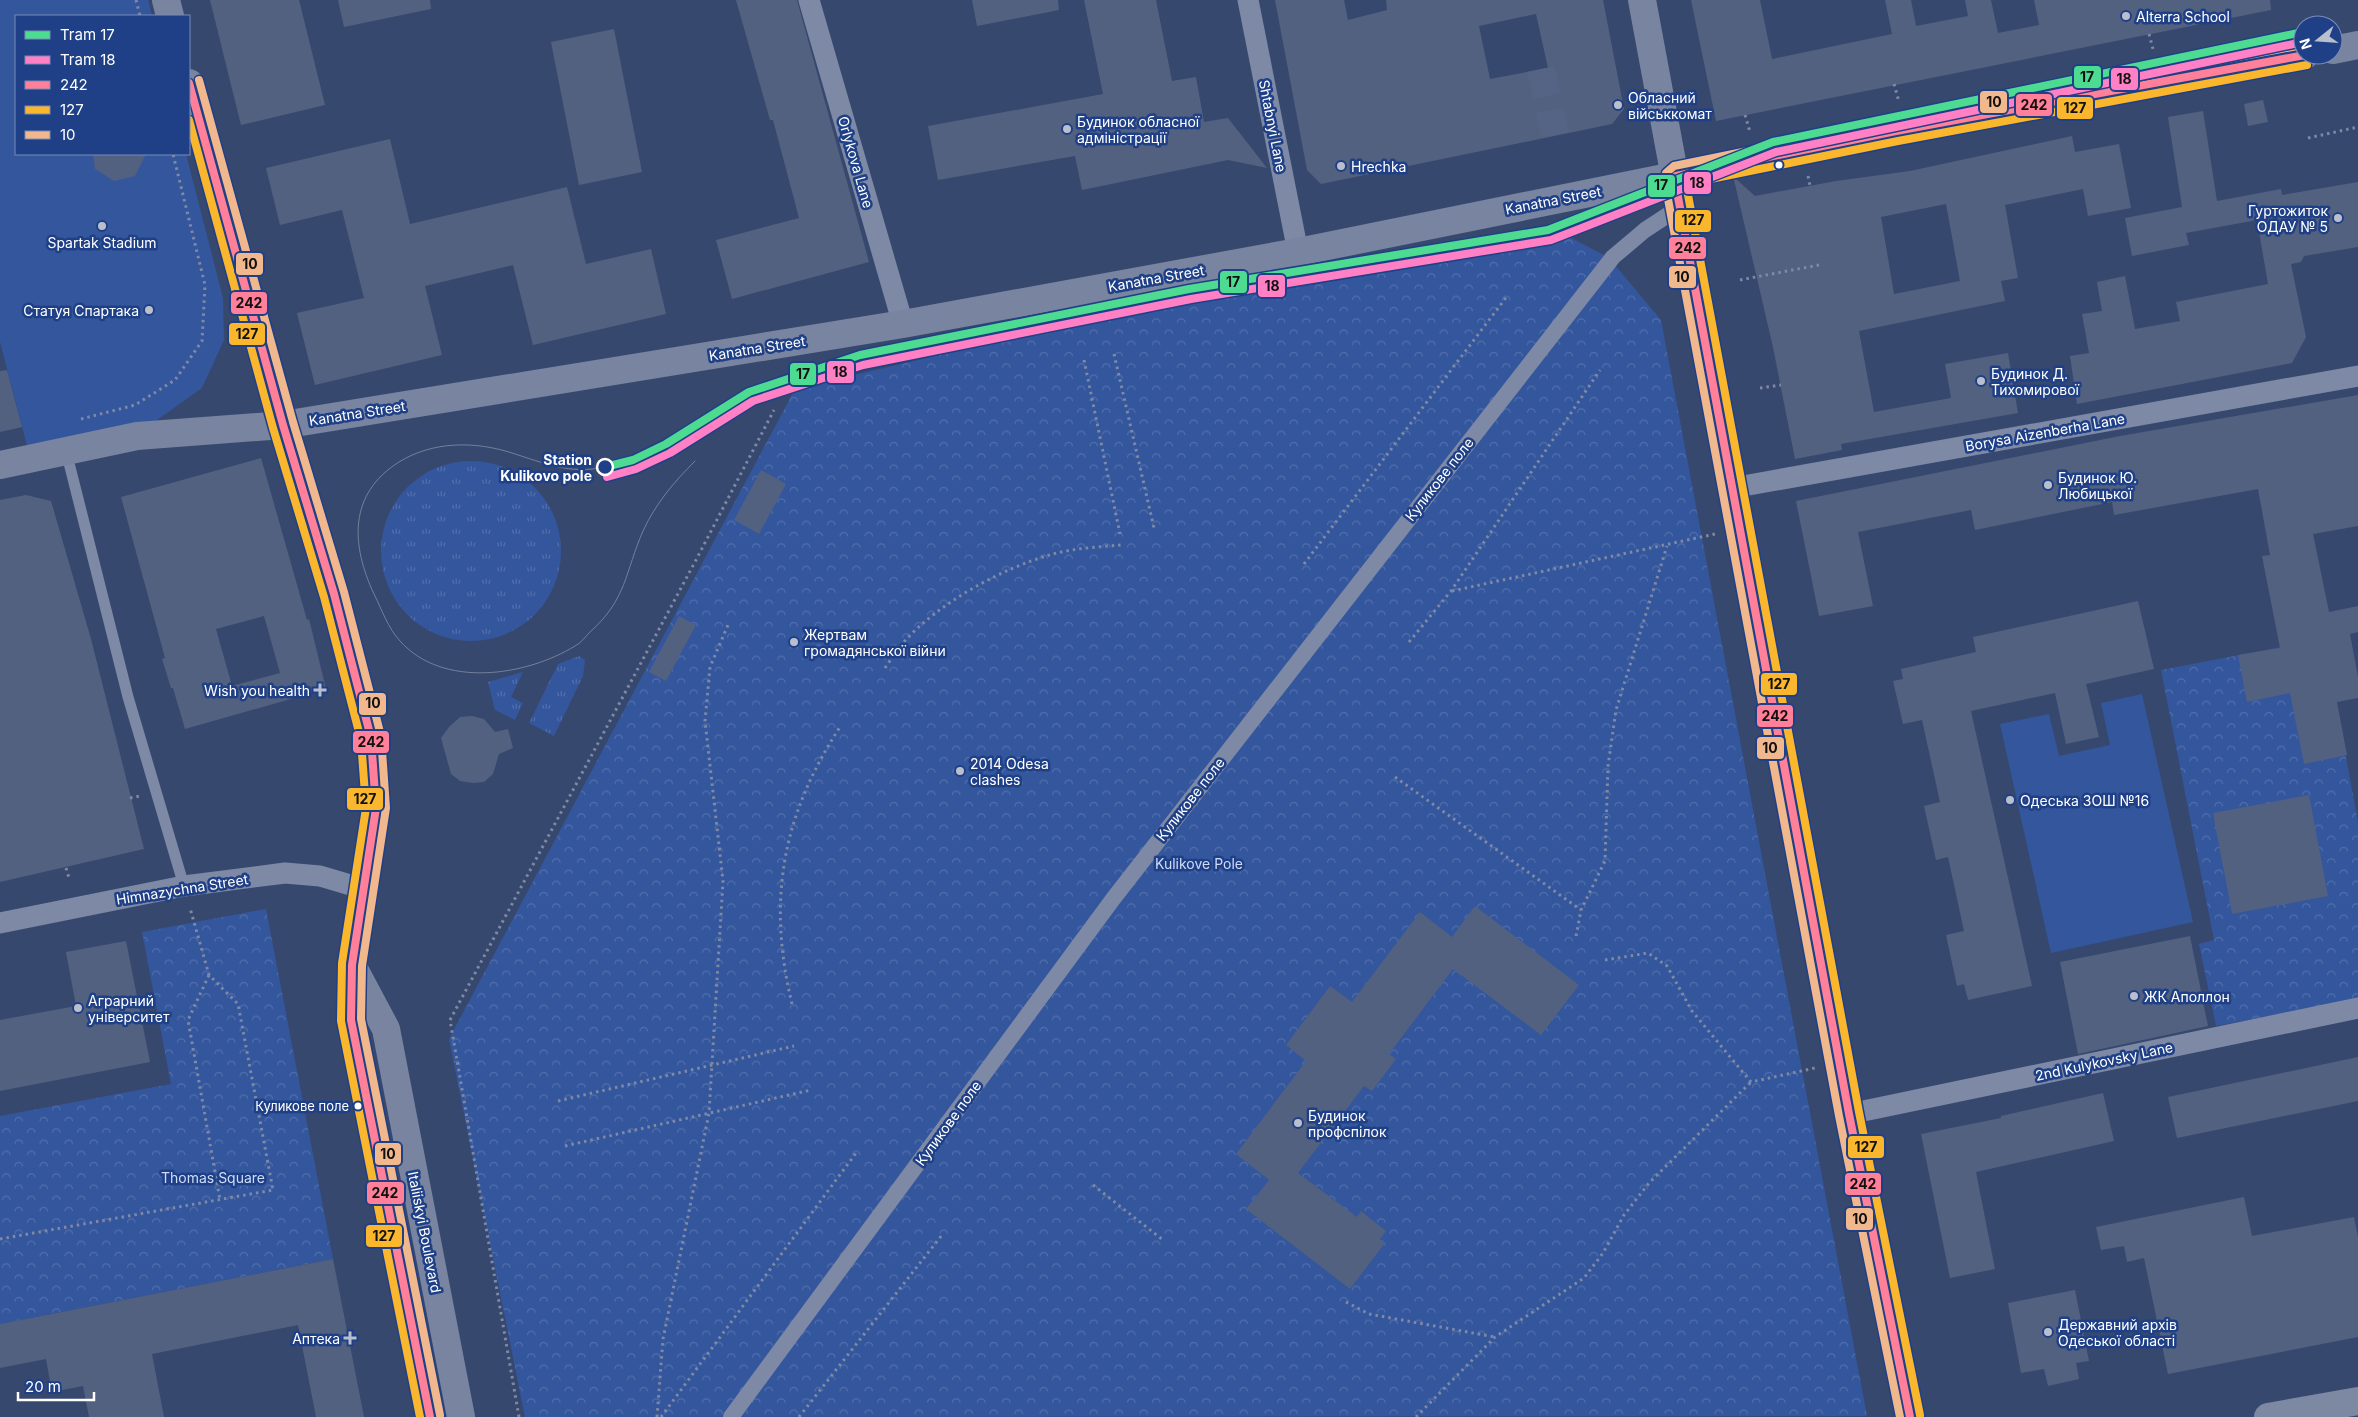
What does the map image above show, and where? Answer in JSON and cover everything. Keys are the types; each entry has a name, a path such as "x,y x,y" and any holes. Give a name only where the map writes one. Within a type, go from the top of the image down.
{"main road":[{"path":"166,0 170,15"},
{"path":"1642,0 1849,1114 1910,1417"},
{"path":"2343,48 2358,45"},
{"name":"Kanatna Street","path":"0,465 138,436 283,425 903,324 1298,252 1896,131 2293,57"},
{"path":"190,87 283,425 334,594 371,738 376,808 352,965 351,1020 430,1417"},
{"name":"Italiiskyi Boulevard","path":"352,965 386,1029 461,1417"},
{"path":"2268,1417 2358,1401"}],"street":[{"name":"Orlykova Lane","path":"809,0 903,324"},
{"name":"Shtabnyi Lane","path":"1248,0 1298,252"},
{"name":"Куликове поле","path":"731,1417 1113,898 1612,257 1645,230 1680,207"},
{"name":"Borysa Aizenberha Lane","path":"1732,488 2358,376"},
{"name":"Himnazychna Street","path":"0,923 184,886 285,873 320,876 364,888"},
{"name":"2nd Kulykovsky Lane","path":"1849,1114 2358,1008"}],"lane":[{"path":"66,451 128,697 184,886"}],"path":[{"path":"136,0 140,15"},
{"path":"2149,34 2153,49"},
{"path":"1894,84 1899,102"},
{"path":"1745,115 1750,132"},
{"path":"2308,138 2358,126"},
{"path":"77,420 135,405 175,380 202,341 205,285 173,155"},
{"path":"1807,173 1810,186"},
{"path":"1740,280 1819,264"},
{"path":"1304,564 1508,295"},
{"path":"1114,354 1154,528"},
{"path":"1084,360 1120,534"},
{"path":"1409,642 1451,591 1600,370"},
{"path":"1760,388 1781,385"},
{"path":"519,1417 450,1020 692,569 774,410"},
{"path":"1451,591 1667,546 1740,528"},
{"path":"885,668 903,643 940,610 1017,566 1055,553 1121,545"},
{"path":"1576,936 1581,910 1605,861 1608,766 1616,710 1667,546"},
{"path":"657,1417 663,1339 709,1113 723,881 705,721 710,667 728,625"},
{"path":"792,1004 784,969 781,928 782,885 786,846 796,810 809,778 840,727"},
{"path":"1395,777 1581,910"},
{"path":"130,798 140,796"},
{"path":"66,868 69,878"},
{"path":"0,1239 272,1190 238,1004 209,975 184,886"},
{"path":"1605,960 1648,953 1667,966 1692,1011 1751,1082"},
{"path":"209,975 188,1020 220,1200"},
{"path":"558,1101 794,1046"},
{"path":"1416,1417 1495,1337 1584,1278 1603,1253 1624,1215 1649,1183 1751,1082 1840,1062"},
{"path":"565,1146 811,1090"},
{"path":"661,1417 856,1153"},
{"path":"1093,1185 1163,1240"},
{"path":"798,1417 942,1235"},
{"path":"1346,1302 1369,1314 1495,1337"}],"green space":[{"name":"Spartak Stadium","path":"0,0 148,0 152,15 15,15 15,155 186,155 223,298 224,340 202,388 136,435 30,457 0,342"},
{"name":"Kulikove Pole","path":"1551,227 1609,258 1661,320 1867,1416 525,1417 449,1039 795,389 1190,296"},
{"path":"462,461 480,461 506,467 535,487 555,516 560,533 560,569 555,586 535,615 506,635 489,640 462,641 445,638 428,631 401,608 391,594 384,577 381,560 381,542 384,525 391,508 414,481 428,471 445,464"},
{"path":"2324,639 2358,822 2358,1000 2216,1026 2199,944 2214,940 2161,670"},
{"path":"579,656 585,660 583,676 554,736 529,723 558,664"},
{"path":"523,672 511,697 523,703 515,720 495,710 488,682"},
{"path":"2142,694 2193,922 2051,953 2000,724 2049,714 2059,756 2110,745 2101,703"},
{"name":"Thomas Square","path":"266,909 333,1259 0,1324 0,1116 171,1084 142,932"}],"building":[{"path":"210,0 299,0 325,105 241,125"},
{"path":"338,0 430,0 431,9 344,27"},
{"path":"736,0 797,0 869,262 732,299 716,240 799,218 773,120 770,120"},
{"path":"972,0 1058,0 1059,10 977,26"},
{"path":"1084,0 1156,0 1172,81 1196,77 1204,122 1228,118 1267,168 1228,160 1082,190 1075,156 938,180 928,126 1103,94"},
{"path":"1275,0 1344,0 1348,20 1387,10 1386,0 1603,0 1624,109 1612,124 1321,184 1307,170","holes":["1536,14 1548,68 1490,79 1479,26"]},
{"path":"1691,0 1760,0 1772,59 1892,34 1885,0 1911,0 1916,26 1968,16 1965,0 1991,0 1998,33 2039,25 2034,0 2270,0 2271,10 1716,121"},
{"path":"614,29 642,172 579,185 551,42"},
{"path":"2263,100 2268,122 2248,126 2244,104"},
{"path":"2203,111 2217,201 2281,189 2282,195 2358,182 2358,247 2304,256 2301,262 2291,264 2306,337 2292,363 2077,404 2070,356 2089,353 2082,314 2102,311 2097,282 2125,276 2135,329 2180,321 2176,302 2268,284 2257,220 2186,233 2189,245 2132,256 2125,218 2182,207 2168,117"},
{"path":"2072,136 2075,152 2119,144 2131,208 2088,216 2083,189 2005,205 2018,278 2001,281 2005,301 1859,331 1874,412 1951,398 1945,364 2008,353 2018,413 1841,444 1842,450 1795,459 1773,347 1734,180 1736,179 1755,196 1836,181 1910,171","holes":["1946,204 1960,281 1894,294 1881,217"]},
{"path":"390,139 410,224 567,187 586,264 651,249 666,314 533,345 513,265 425,286 442,355 315,385 297,313 364,298 342,210 280,225 266,168"},
{"path":"93,155 146,155 135,176 114,181 95,169"},
{"path":"7,370 22,427 0,432 0,371"},
{"path":"2358,395 2358,526 2313,534 2329,612 2358,606 2358,632 2350,634 2358,677 2358,698 2337,702 2347,755 2304,764 2290,693 2247,702 2238,655 2280,648 2262,556 2270,555 2258,489 2114,515 2112,502 1975,530 1971,510 1858,532 1873,606 1819,616 1796,501 2120,436"},
{"path":"261,458 307,620 309,619 326,689 185,729 162,659 165,658 121,497","holes":["264,616 280,673 232,686 216,629"]},
{"path":"761,470 786,484 759,534 734,520"},
{"path":"26,495 51,501 91,639 144,849 0,882 0,500"},
{"path":"2138,601 2154,669 2086,684 2099,737 2066,744 2055,693 1971,711 2032,986 1968,1000 1964,984 1957,986 1946,935 1964,931 1948,857 1936,860 1924,806 1940,802 1922,720 1903,724 1893,681 1903,679 1901,669 1976,652 1973,637"},
{"path":"679,616 696,625 666,681 649,672"},
{"path":"472,716 484,719 495,732 508,729 513,748 499,754 493,774 484,782 460,781 451,774 441,738 460,717"},
{"path":"2309,795 2328,896 2232,914 2213,813"},
{"name":"Будинок профспілок","path":"1475,906 1579,985 1541,1035 1453,969 1389,1054 1396,1059 1372,1091 1364,1086 1298,1173 1357,1217 1361,1211 1386,1231 1380,1239 1385,1243 1350,1289 1246,1209 1269,1180 1236,1154 1306,1061 1286,1045 1330,986 1352,1002 1420,912 1452,937"},
{"name":"ЖК Аполлон","path":"2190,936 2208,1026 2078,1054 2060,962"},
{"path":"126,941 150,1062 0,1091 0,1020 76,1006 66,952"},
{"path":"2358,1057 2358,1101 2177,1138 2168,1097"},
{"path":"2103,1093 2114,1141 1976,1172 1995,1269 1950,1278 1921,1134 2001,1118 2001,1116"},
{"path":"2244,1197 2252,1236 2354,1217 2358,1237 2358,1337 2168,1374 2144,1258 2127,1262 2124,1246 2101,1250 2096,1227"},
{"path":"333,1259 364,1417 316,1417 298,1325 152,1354 164,1417 89,1417 83,1386 52,1392 46,1359 0,1368 0,1324"},
{"name":"Державний архів Одеської області","path":"2075,1290 2089,1361 2076,1363 2079,1379 2048,1386 2044,1369 2021,1373 2008,1303"}],"tunnel":[{"path":"1541,69 1555,135"}],"tram line":[{"name":"17","path":"605,467 633,460 666,444 749,392 860,355 1189,289 1548,230 1773,142 2293,34"},
{"name":"18","path":"607,477 636,469 670,453 753,401 863,365 1191,299 1551,240 1776,152 2293,44"},
{"path":"605,467 580,470 569,469 484,446 454,445 426,450 412,455 382,475 370,489 363,505 358,539 366,576 386,619 400,641 418,656 439,666 461,672 485,673 533,665 577,645 611,608 624,584 648,521 666,493 695,461"}],"transit line":[{"name":"10","path":"1900,1417 1839,1116 1665,183 1666,173 1674,166 1894,121 2293,47"},
{"name":"242","path":"1910,1417 1849,1114 1675,181 1676,176 1896,131 2293,57"},
{"name":"127","path":"1920,1415 1859,1112 1686,184 1898,141 2307,65"},
{"name":"10","path":"199,80 293,422 344,592 381,736 386,808 362,966 361,1019 440,1415"},
{"name":"242","path":"190,87 283,425 334,594 371,738 376,808 352,965 351,1020 430,1417"},
{"name":"127","path":"190,124 273,428 324,597 361,740 366,808 342,963 341,1021 420,1417"}],"place":[{"name":"Alterra School","path":"2126,16"},
{"name":"Обласний військкомат","path":"1618,105"},
{"name":"Будинок обласної адміністрації","path":"1067,129"},
{"name":"Hrechka","path":"1341,166"},
{"name":"Гуртожиток ОДАУ № 5","path":"2338,218"},
{"name":"Spartak Stadium","path":"102,226"},
{"name":"Статуя Спартака","path":"149,310"},
{"name":"Будинок Д. Тихомирової","path":"1981,381"},
{"name":"Station Kulikovo pole","path":"605,467"},
{"name":"Будинок Ю. Любицької","path":"2048,485"},
{"name":"Жертвам громадянської війни","path":"794,642"},
{"name":"Wish you health","path":"320,690"},
{"name":"2014 Odesa clashes","path":"960,771"},
{"name":"Одеська ЗОШ №16","path":"2010,800"},
{"name":"ЖК Аполлон","path":"2134,996"},
{"name":"Аграрний університет","path":"78,1008"},
{"name":"Куликове поле","path":"358,1106"},
{"name":"Будинок профспілок","path":"1298,1123"},
{"name":"Державний архів Одеської області","path":"2048,1332"},
{"name":"Аптека","path":"350,1338"}]}
